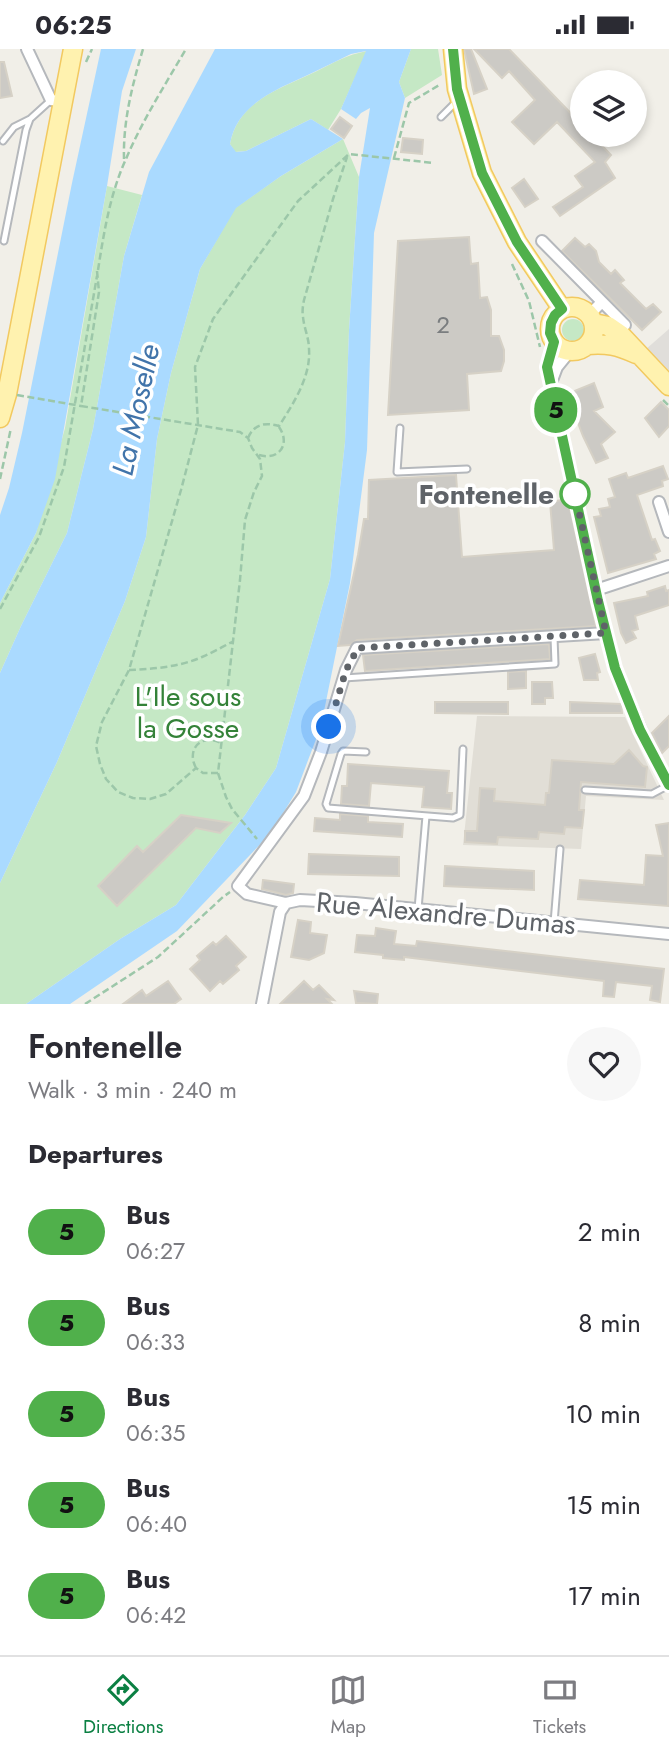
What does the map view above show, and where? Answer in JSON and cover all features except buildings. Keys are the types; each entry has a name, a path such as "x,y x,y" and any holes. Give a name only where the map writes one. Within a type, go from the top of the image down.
{"main road":[{"path":"7,419 7,394 57,101 73,49"},
{"path":"453,49 457,89 482,173 517,242 562,309"},
{"path":"591,319 594,331 592,339 579,350 570,351 554,342 550,333 555,315 562,309 578,308 591,319 621,335 669,386"},
{"path":"587,345 618,346 639,355"}],"street":[{"path":"27,49 57,101"},
{"path":"542,241 625,325"},
{"path":"591,319 602,302"},
{"path":"554,342 547,367 615,668 640,730 669,785"},
{"path":"551,383 557,367 570,351"},
{"path":"659,502 669,532"},
{"path":"596,590 669,566"},
{"path":"286,903 247,894 238,886 304,796 344,678 358,648 606,633"},
{"name":"Rue Alexandre Dumas","path":"261,1004 280,912 286,903 300,900 669,933"}],"lane":[{"path":"440,117 460,98"},
{"path":"3,141 14,127 57,101"},
{"path":"4,241 30,119"},
{"path":"400,428 397,471 467,469"},
{"path":"344,678 555,664 554,636"},
{"path":"366,751 343,751 341,754 326,804 328,808 453,818 460,815 463,749"},
{"path":"585,790 652,794 669,785"},
{"path":"418,909 426,816"},
{"path":"554,923 560,849"}],"path":[{"path":"125,161 127,110 143,49"},
{"path":"0,609 39,537 64,467 104,232 113,195 137,134 186,49"},
{"path":"394,158 409,103 448,81"},
{"path":"279,426 296,400 307,369 310,353 303,316 304,300 349,153"},
{"path":"196,768 166,794 150,799 133,798 118,792 106,779 96,746 102,722 129,670 181,490 198,425 195,367 213,319 298,201 349,153 434,163"},
{"path":"81,406 97,301 97,271"},
{"path":"17,395 240,432 248,438 260,460 262,476 245,520 218,773 232,809 265,849"},
{"path":"0,479 7,419"},
{"path":"248,438 254,427 260,424 279,426 284,436 283,447 279,452 266,457 256,454"},
{"path":"129,670 179,664 201,658 233,642"},
{"path":"218,773 203,773 196,768 192,757 200,742 211,739 221,743"},
{"path":"85,1004 159,957 238,886"}],"shaded area":[{"path":"669,329 669,372 645,350"},
{"path":"477,716 625,717 664,800 586,796 581,849 463,845"}],"green space":[{"path":"411,49 438,49 442,75 405,98 399,82"},
{"path":"367,51 341,109 328,130 311,119 246,151 235,152 230,144 235,129 242,116 263,97 341,59"},
{"name":"L'Ile sous la Gosse","path":"343,139 359,177 345,442 330,579 276,768 245,815 176,905 120,939 26,1004 0,1004 0,883 57,762 125,601 146,537 157,439 171,373 200,269 235,208 281,176"},
{"path":"107,186 142,195 124,256 93,429 67,533 0,673 0,603 36,533 65,428"},
{"path":"573,319 581,322 584,330 581,338 573,341 565,338 562,330 565,322"}],"water":[{"path":"101,49 136,49 122,91 55,479 36,533 0,603 0,515 22,433"},
{"name":"La Moselle","path":"215,49 411,49 399,82 405,98 374,233 367,450 350,583 321,726 296,792 271,833 177,931 70,1004 26,1004 120,939 176,905 245,815 276,768 330,579 345,442 359,177 370,108 356,119 341,109 366,51 351,54 261,99 241,118 234,130 230,144 236,152 246,151 311,119 343,139 281,176 236,208 200,269 171,373 157,439 146,537 125,601 57,762 0,883 0,673 67,533 93,429 124,256 149,172"}],"bus line":[{"name":"5","path":"453,49 457,89 482,173 517,242 562,309 551,323 550,333 554,342 547,367 598,601 615,668 640,730 669,785"}],"place":[{"name":"Fontenelle","path":"575,494"}],"route":[{"path":"329,727 346,670 358,648 606,633 575,494"}]}
